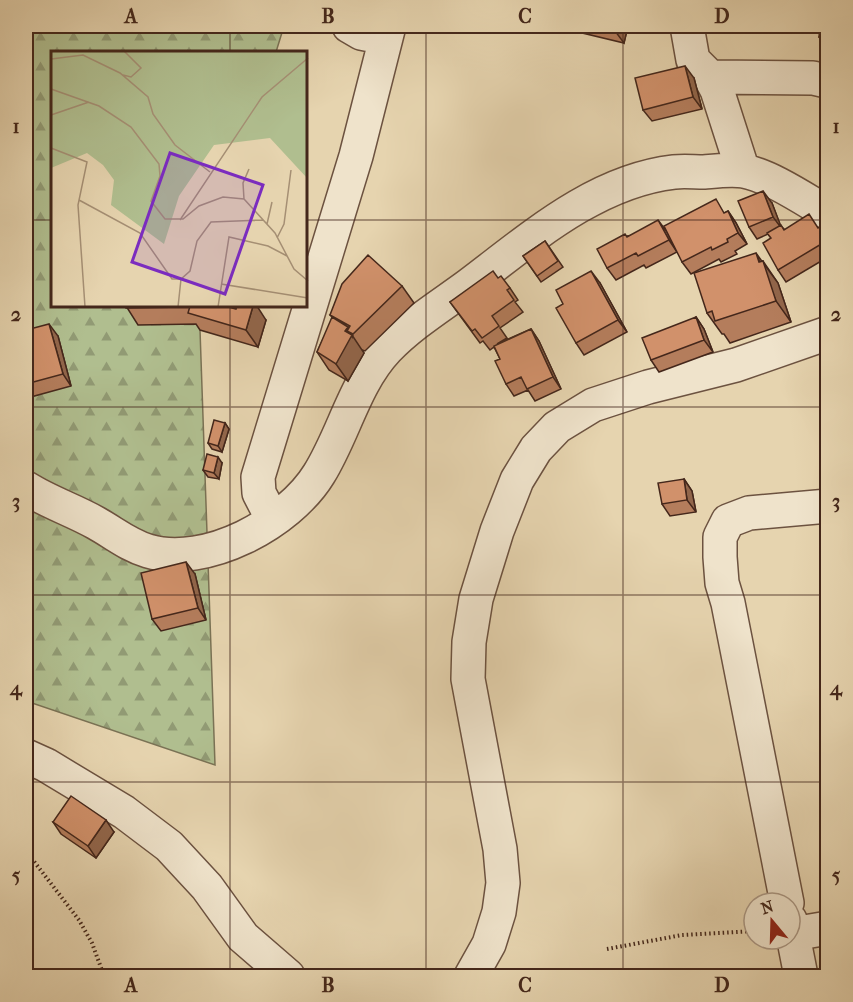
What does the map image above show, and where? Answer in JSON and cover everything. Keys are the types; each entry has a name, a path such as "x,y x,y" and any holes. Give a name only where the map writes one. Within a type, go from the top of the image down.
{"street":[{"path":"273,520 259,493 258,477 356,156 387,32 362,33 349,26"},
{"path":"687,26 693,60 710,77 717,90 743,171"},
{"path":"710,77 813,78 826,81"},
{"path":"26,488 46,500 96,522 123,541 150,551 177,554 234,542 273,520 296,503 319,474 361,384 386,349 563,215 602,195 639,180 674,172 743,171 777,184 828,213"},
{"path":"471,976 489,944 500,912 503,883 500,849 468,679 469,642 476,598 496,531 517,480 536,449 557,427 593,405 648,387 736,364 828,333"},
{"path":"785,891 723,583 720,537 728,521 749,513 828,506"},
{"path":"26,756 46,765 124,812 169,846 207,887 243,937 288,976"},
{"path":"802,922 828,928"},
{"path":"796,951 801,976"}],"path":[{"path":"26,851 79,920 92,943 104,976"},
{"path":"608,949 682,935 742,932"}],"green space":[{"path":"26,26 284,26 276,51 51,51 51,308 206,308 200,330 215,765 26,701"}],"building":[{"path":"591,26 617,26 615,31"},
{"path":"820,26 828,26 828,37 819,37"},
{"path":"685,66 693,97 643,110 635,78"},
{"path":"763,191 773,217 749,227 738,201"},
{"path":"716,199 724,213 728,211 738,233 727,239 728,242 712,250 711,247 682,262 664,226"},
{"path":"809,214 818,228 825,224 828,228 828,240 778,270 763,243 771,238 767,233 781,225 784,230"},
{"path":"658,220 669,240 638,256 636,253 607,268 597,249 625,234 627,237"},
{"path":"545,241 558,261 537,276 523,256"},
{"path":"756,253 759,262 763,261 776,301 715,321 712,311 707,313 694,273"},
{"path":"368,255 402,286 353,334 347,331 350,326 330,315 342,284"},
{"path":"493,271 498,278 501,276 510,288 507,290 514,300 492,316 499,326 482,338 475,329 472,331 450,302"},
{"path":"591,271 618,320 576,343 556,308 563,304 556,290"},
{"path":"189,308 252,308 246,330 188,313"},
{"path":"332,317 348,327 345,331 352,335 336,364 317,352"},
{"path":"696,317 704,340 651,360 642,338"},
{"path":"49,324 63,374 26,384 26,330"},
{"path":"531,329 553,377 527,389 521,377 506,384 495,361 500,359 494,346"},
{"path":"214,420 225,423 218,446 208,443"},
{"path":"207,454 218,457 214,473 203,470"},
{"path":"684,479 687,500 662,504 658,483"},
{"path":"186,562 198,608 152,619 141,573"},
{"path":"71,796 106,820 88,846 53,822"}]}
